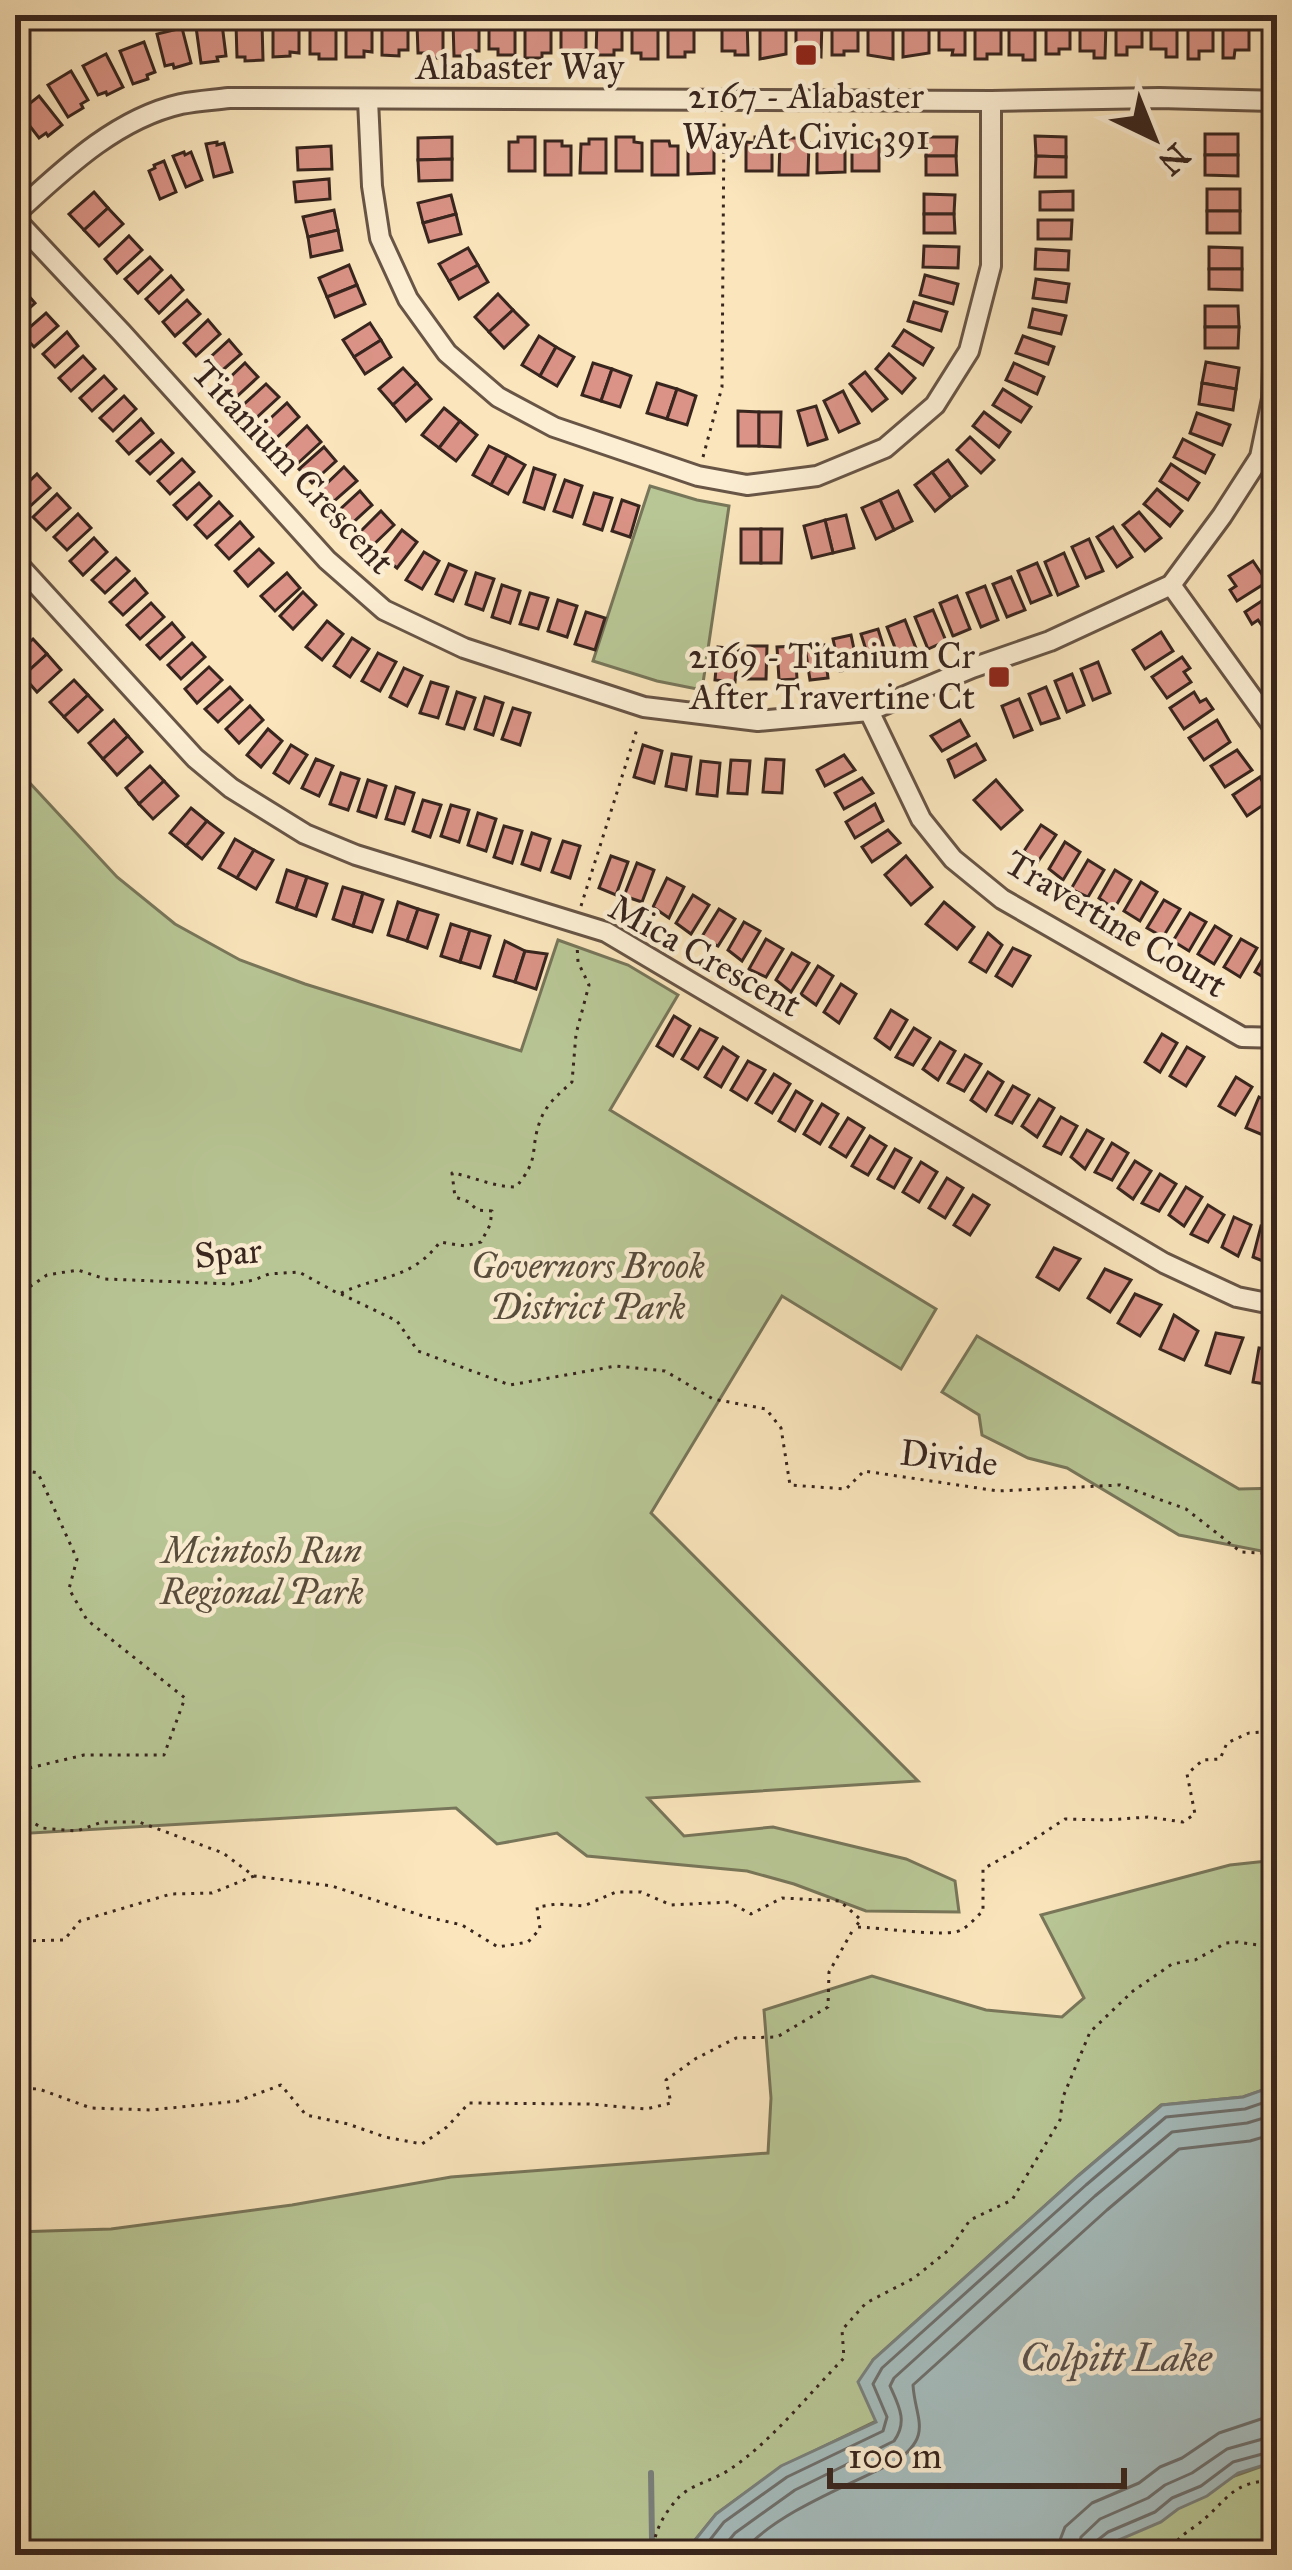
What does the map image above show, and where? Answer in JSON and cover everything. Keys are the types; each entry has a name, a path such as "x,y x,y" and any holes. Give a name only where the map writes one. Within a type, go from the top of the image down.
{"street":[{"name":"Alabaster Way","path":"15,217 74,160 137,120 179,104 229,98 1277,100"},
{"path":"368,100 371,186 380,238 408,299 447,353 498,397 554,427 698,476 747,484 817,476 885,448 935,405 969,351 991,266 991,100"},
{"name":"Titanium Crescent","path":"15,217 327,560 384,610 464,648 644,707 758,721 869,711 1050,641 1171,585 1260,457 1272,399 1277,235"},
{"name":"Mica Crescent","path":"15,560 195,758 231,788 305,834 356,855 606,932 1164,1263 1237,1298 1277,1305"},
{"path":"1171,585 1277,731"},
{"name":"Travertine Court","path":"869,711 921,819 953,859 1001,899 1242,1037 1277,1037"}],"path":[{"path":"698,476 722,387 724,99"},
{"path":"339,1294 406,1273 426,1261 440,1241 465,1246 482,1243 492,1211 477,1210 455,1197 452,1174 516,1187 535,1159 539,1122 549,1103 572,1082 576,1034 590,985 578,962 575,922 644,707"},
{"name":"Spar","path":"15,1297 47,1275 78,1270 105,1279 232,1284 269,1274 299,1273 339,1294"},
{"name":"Divide","path":"339,1294 397,1321 418,1351 510,1385 616,1366 665,1371 713,1399 766,1409 781,1428 790,1485 846,1489 864,1471 998,1491 1120,1485 1186,1509 1240,1552 1277,1554"},
{"path":"15,1469 38,1473 76,1559 69,1589 87,1620 185,1697 164,1755 84,1754 15,1769"},
{"path":"855,1927 958,1932 983,1911 983,1869 1065,1819 1148,1817 1183,1822 1195,1814 1187,1774 1203,1760 1220,1759 1227,1743 1250,1733 1277,1731"},
{"path":"15,1807 42,1828 77,1831 103,1822 139,1822 223,1853 254,1876 332,1886 462,1925 498,1947 529,1942 540,1929 537,1907 584,1906 616,1892 641,1892 671,1905 729,1902 751,1914 782,1898 840,1901 861,1920 829,1972 828,2007 777,2037 736,2038 695,2060 666,2080 670,2103 646,2109 469,2103 447,2127 422,2144 306,2115 281,2085 238,2101 151,2110 91,2108 39,2089 15,2088"},
{"path":"15,1942 64,1940 80,1921 172,1894 212,1893 254,1876"},
{"path":"654,2555 652,2540 676,2500 694,2485 727,2471 763,2441 844,2358 842,2330 866,2303 932,2264 950,2249 970,2220 1012,2200 1060,2120 1063,2097 1090,2032 1133,1991 1172,1964 1195,1960 1226,1943 1277,1948"},
{"path":"1167,2555 1181,2533 1229,2494 1257,2480 1277,2481"}],"green space":[{"path":"650,486 729,506 702,690 593,661"},
{"name":"Mcintosh Run Regional Park","path":"15,767 117,877 175,924 240,960 305,984 521,1051 558,940 628,965 678,995 610,1110 936,1309 901,1369 782,1296 651,1513 918,1781 648,1798 684,1836 773,1827 906,1859 955,1881 959,1912 866,1911 747,1871 587,1856 557,1833 497,1844 456,1808 15,1834"},
{"path":"977,1336 1239,1489 1277,1488 1277,1554 1179,1535 1067,1468 1028,1458 982,1435 979,1415 942,1392"},
{"path":"1277,1860 1277,2085 1243,2097 1161,2105 873,2360 876,2421 781,2467 716,2514 683,2555 15,2555 15,2232 111,2229 292,2205 451,2177 768,2153 771,2098 764,2010 872,1976 986,2010 1062,2017 1084,1998 1041,1915 1230,1865"},
{"path":"1277,2461 1277,2555 1095,2555 1147,2507"}],"water":[{"name":"Colpitt Lake","path":"1277,2085 1277,2461 1238,2473 1207,2496 1114,2542 1098,2555 683,2555 716,2514 781,2466 876,2422 858,2382 873,2360 1162,2105 1243,2097"}],"building":[{"path":"1046,16 1070,16 1070,49 1046,54"},
{"path":"722,18 747,18 748,55 722,51"},
{"path":"832,18 858,18 858,51 832,55"},
{"path":"939,18 965,18 965,55 939,50"},
{"path":"1116,19 1142,19 1142,47 1127,47 1127,55 1116,55"},
{"path":"273,20 299,20 299,53 273,57"},
{"path":"796,20 822,20 821,57 796,52"},
{"path":"903,20 929,20 929,53 903,57"},
{"path":"1151,20 1177,20 1177,57 1166,57 1166,49 1151,49"},
{"path":"382,21 408,21 408,50 399,50 399,56 382,55"},
{"path":"489,21 515,21 515,55 498,55 498,49 489,49"},
{"path":"597,21 622,21 622,50 596,55"},
{"path":"1223,21 1249,21 1249,50 1235,50 1234,58 1223,58"},
{"path":"453,22 479,22 479,51 454,56"},
{"path":"760,22 786,22 786,54 760,59"},
{"path":"868,22 893,22 893,59 868,55"},
{"path":"975,22 1001,22 1001,54 975,59"},
{"path":"1080,22 1106,22 1105,58 1094,58 1094,51 1080,51"},
{"path":"262,23 263,60 237,57 236,24"},
{"path":"346,23 372,23 372,52 346,57"},
{"path":"561,23 586,23 586,57 570,57 570,52 561,51"},
{"path":"668,23 694,23 694,52 668,57"},
{"path":"1009,23 1035,23 1035,60 1009,55"},
{"path":"1188,23 1213,23 1213,51 1199,51 1199,59 1188,59"},
{"path":"222,24 226,56 201,63 196,27"},
{"path":"417,24 443,24 443,58 418,53"},
{"path":"632,24 658,24 658,59 641,59 641,53 632,53"},
{"path":"310,25 336,25 336,59 310,54"},
{"path":"525,25 551,25 551,53 525,58"},
{"path":"182,28 191,63 165,66 157,34"},
{"path":"144,42 155,72 133,84 120,51"},
{"path":"106,54 123,87 98,95 83,66"},
{"path":"71,71 88,100 68,117 48,85"},
{"path":"39,96 62,125 39,138 19,112"},
{"path":"852,134 871,134 871,140 879,140 879,171 852,171"},
{"path":"1205,134 1238,134 1238,155 1205,155"},
{"path":"825,135 845,135 845,172 817,173 817,141 825,141"},
{"path":"1035,136 1066,137 1066,157 1036,156"},
{"path":"452,137 452,159 418,160 418,138"},
{"path":"518,137 535,137 535,171 509,171 509,142 518,142"},
{"path":"616,137 634,137 634,142 642,143 642,171 616,171"},
{"path":"755,137 772,137 772,171 746,171 746,142 755,143"},
{"path":"927,137 957,137 956,156 926,156"},
{"path":"780,138 809,143 808,175 779,175"},
{"path":"589,139 606,139 606,173 580,173 581,144 589,144"},
{"path":"688,139 714,144 714,173 688,174"},
{"path":"545,141 571,146 571,175 545,175"},
{"path":"652,141 678,146 678,175 652,175"},
{"path":"224,143 232,172 214,177 206,144"},
{"path":"331,146 332,169 298,170 297,148"},
{"path":"191,152 202,180 186,187 173,156"},
{"path":"1205,155 1238,155 1238,176 1205,175"},
{"path":"926,156 956,156 957,175 926,175"},
{"path":"1036,156 1066,157 1066,177 1035,177"},
{"path":"452,159 452,180 419,181 418,160"},
{"path":"164,161 176,192 160,199 149,171"},
{"path":"329,179 330,199 296,202 294,182"},
{"path":"1207,189 1240,189 1240,211 1207,211"},
{"path":"1073,191 1073,210 1040,210 1040,192"},
{"path":"94,192 108,208 84,230 69,214"},
{"path":"924,194 955,195 954,214 924,214"},
{"path":"451,195 456,214 423,223 418,203"},
{"path":"108,208 123,224 99,246 84,230"},
{"path":"334,210 338,230 308,237 303,217"},
{"path":"1207,211 1240,211 1240,233 1207,233"},
{"path":"456,214 461,234 429,242 423,223"},
{"path":"924,214 954,214 955,233 924,233"},
{"path":"1038,220 1072,220 1071,239 1038,239"},
{"path":"338,230 342,250 311,257 308,237"},
{"path":"129,236 142,250 117,273 105,259"},
{"path":"924,246 959,247 958,268 923,267"},
{"path":"1209,247 1242,248 1242,269 1209,269"},
{"path":"468,248 478,265 449,281 439,264"},
{"path":"1036,249 1069,251 1068,270 1035,269"},
{"path":"150,257 162,270 138,293 125,279"},
{"path":"349,265 357,285 327,297 319,278"},
{"path":"478,265 488,282 459,299 449,281"},
{"path":"1209,269 1242,269 1242,290 1209,289"},
{"path":"925,275 958,284 953,304 920,295"},
{"path":"171,276 183,290 159,313 146,299"},
{"path":"1036,279 1069,284 1066,302 1033,298"},
{"path":"357,285 365,304 335,317 327,297"},
{"path":"21,287 35,303 15,321 15,293"},
{"path":"498,294 513,310 489,332 475,317"},
{"path":"187,300 200,314 175,336 163,322"},
{"path":"914,302 947,312 941,331 908,321"},
{"path":"1205,306 1238,306 1239,327 1205,327"},
{"path":"1033,309 1066,316 1061,334 1029,327"},
{"path":"513,310 528,325 504,348 489,332"},
{"path":"46,313 58,326 34,347 22,334"},
{"path":"208,320 220,334 196,356 184,343"},
{"path":"370,323 381,340 354,357 343,340"},
{"path":"1205,327 1239,327 1238,348 1205,348"},
{"path":"904,330 933,348 923,365 893,346"},
{"path":"67,332 78,346 55,367 43,354"},
{"path":"539,336 556,347 540,376 522,365"},
{"path":"1023,336 1054,347 1048,364 1016,353"},
{"path":"229,340 241,354 216,376 204,363"},
{"path":"381,340 391,357 365,374 354,357"},
{"path":"556,347 574,357 557,386 540,376"},
{"path":"889,354 915,378 902,393 876,369"},
{"path":"83,356 95,369 71,391 59,378"},
{"path":"1206,362 1239,368 1236,389 1202,383"},
{"path":"245,363 258,377 233,400 221,386"},
{"path":"593,363 612,369 601,401 582,395"},
{"path":"1014,363 1044,377 1037,394 1006,380"},
{"path":"403,368 417,383 393,405 379,389"},
{"path":"612,369 631,376 620,407 601,401"},
{"path":"865,372 887,399 872,411 850,384"},
{"path":"104,376 116,389 92,411 80,398"},
{"path":"417,383 431,399 406,421 393,405"},
{"path":"657,383 677,389 667,419 647,413"},
{"path":"1202,383 1236,389 1233,410 1199,404"},
{"path":"266,384 279,397 254,420 242,406"},
{"path":"677,389 696,396 687,425 667,419"},
{"path":"1003,389 1031,407 1021,422 993,405"},
{"path":"843,391 859,423 839,432 824,401"},
{"path":"124,396 136,409 113,431 100,418"},
{"path":"287,403 299,417 274,440 262,426"},
{"path":"816,406 827,439 808,445 798,411"},
{"path":"444,408 460,421 439,448 422,435"},
{"path":"738,411 759,412 759,446 738,446"},
{"path":"759,412 781,412 780,447 759,446"},
{"path":"984,412 1010,432 999,447 973,426"},
{"path":"1197,413 1230,425 1222,445 1190,433"},
{"path":"141,419 153,433 129,454 117,441"},
{"path":"460,421 477,435 456,461 439,448"},
{"path":"307,426 321,442 295,466 281,451"},
{"path":"970,437 994,460 981,473 957,450"},
{"path":"1183,439 1214,455 1205,473 1174,457"},
{"path":"161,440 173,453 150,474 137,461"},
{"path":"489,446 507,455 491,485 473,475"},
{"path":"324,447 336,461 312,483 299,469"},
{"path":"507,455 525,465 508,494 491,485"},
{"path":"182,459 194,472 170,494 158,481"},
{"path":"948,460 967,486 951,498 932,472"},
{"path":"1171,464 1199,483 1188,500 1160,481"},
{"path":"344,467 357,481 332,503 320,490"},
{"path":"534,468 555,475 544,509 524,502"},
{"path":"932,472 951,498 935,511 915,485"},
{"path":"37,474 50,488 26,510 15,495"},
{"path":"565,480 582,486 572,517 554,511"},
{"path":"199,483 211,496 187,519 174,505"},
{"path":"1157,489 1182,511 1170,526 1144,504"},
{"path":"360,491 372,505 348,527 336,513"},
{"path":"898,491 912,521 894,530 880,500"},
{"path":"594,493 612,498 602,530 584,524"},
{"path":"57,494 70,508 46,530 33,517"},
{"path":"622,500 639,506 630,537 612,531"},
{"path":"880,500 894,530 876,539 862,508"},
{"path":"219,502 232,516 207,538 195,525"},
{"path":"381,511 394,525 370,548 357,535"},
{"path":"1139,512 1161,538 1145,551 1123,525"},
{"path":"78,514 91,528 67,550 54,537"},
{"path":"846,515 854,548 833,553 825,520"},
{"path":"825,520 833,553 812,558 804,526"},
{"path":"240,522 253,537 229,559 216,545"},
{"path":"1113,527 1132,557 1117,567 1097,537"},
{"path":"741,529 761,529 761,563 741,563"},
{"path":"761,529 782,529 781,563 761,563"},
{"path":"402,530 417,542 397,568 382,556"},
{"path":"94,538 107,552 83,575 70,561"},
{"path":"1089,539 1103,571 1086,578 1072,547"},
{"path":"259,549 273,563 248,586 235,571"},
{"path":"424,552 439,561 422,589 406,580"},
{"path":"1064,553 1078,586 1058,595 1045,562"},
{"path":"116,558 129,571 105,593 92,580"},
{"path":"1253,561 1267,582 1237,601 1230,590 1236,586 1229,576"},
{"path":"1037,563 1051,595 1031,603 1018,571"},
{"path":"449,564 466,571 453,601 436,594"},
{"path":"287,573 300,588 275,611 261,596"},
{"path":"476,573 494,579 483,610 466,604"},
{"path":"1011,577 1025,610 1007,617 993,584"},
{"path":"135,579 147,593 123,615 110,602"},
{"path":"502,585 520,591 510,623 492,617"},
{"path":"985,586 998,620 981,627 967,593"},
{"path":"303,592 316,605 293,629 280,616"},
{"path":"530,593 548,598 538,629 520,624"},
{"path":"1274,593 1277,622 1265,630 1258,620 1252,624 1245,612"},
{"path":"957,596 970,629 953,636 940,603"},
{"path":"558,600 577,606 567,637 548,631"},
{"path":"151,603 164,617 140,639 127,625"},
{"path":"933,610 946,641 928,649 915,617"},
{"path":"586,612 605,618 595,650 575,644"},
{"path":"905,620 917,651 899,658 887,627"},
{"path":"327,621 343,634 322,660 306,647"},
{"path":"172,623 184,637 160,659 147,645"},
{"path":"878,629 888,661 871,666 861,634"},
{"path":"1161,632 1173,651 1145,669 1133,650"},
{"path":"851,635 858,668 840,671 833,639"},
{"path":"352,638 369,649 350,677 334,666"},
{"path":"33,639 47,654 23,676 15,668 15,655"},
{"path":"192,643 205,657 181,679 168,665"},
{"path":"824,645 828,678 810,680 805,647"},
{"path":"748,646 767,646 766,679 748,679"},
{"path":"795,646 797,679 779,680 777,647"},
{"path":"718,647 738,649 735,682 715,680"},
{"path":"378,653 396,662 380,691 362,681"},
{"path":"47,654 61,670 37,692 23,676"},
{"path":"1182,657 1190,668 1184,672 1191,682 1167,698 1152,677"},
{"path":"1098,662 1110,693 1093,700 1081,669"},
{"path":"209,667 222,680 197,703 185,689"},
{"path":"404,668 422,676 407,706 390,697"},
{"path":"1072,674 1084,705 1067,712 1055,681"},
{"path":"74,680 88,695 64,717 50,702"},
{"path":"431,682 448,687 438,718 420,713"},
{"path":"230,687 242,700 218,722 205,709"},
{"path":"1046,687 1059,718 1041,724 1029,694"},
{"path":"457,692 475,698 464,729 447,724"},
{"path":"1194,692 1213,709 1184,729 1170,708"},
{"path":"88,695 102,710 78,732 64,717"},
{"path":"485,697 503,703 493,735 475,729"},
{"path":"1019,699 1032,730 1014,737 1002,706"},
{"path":"250,706 263,720 239,743 226,729"},
{"path":"513,708 530,713 520,745 502,739"},
{"path":"114,720 128,736 103,759 89,743"},
{"path":"960,720 969,736 942,751 931,736"},
{"path":"1217,720 1230,742 1204,760 1189,738"},
{"path":"268,729 282,741 261,767 247,755"},
{"path":"128,736 142,752 117,775 103,759"},
{"path":"976,744 985,760 955,777 948,760"},
{"path":"291,745 307,755 289,783 274,773"},
{"path":"643,745 662,751 654,783 634,777"},
{"path":"1237,750 1252,770 1225,787 1211,766"},
{"path":"672,754 691,757 686,790 666,786"},
{"path":"844,755 855,770 825,786 817,770"},
{"path":"316,759 333,766 319,796 302,788"},
{"path":"766,759 784,760 782,793 763,792"},
{"path":"731,760 750,761 747,794 728,793"},
{"path":"701,761 720,763 717,796 697,794"},
{"path":"150,766 164,781 139,804 126,788"},
{"path":"341,773 359,779 348,810 330,804"},
{"path":"1260,777 1272,799 1247,816 1233,795"},
{"path":"862,778 873,793 844,809 835,793"},
{"path":"368,780 386,786 376,817 358,811"},
{"path":"996,780 1022,810 1001,829 974,800"},
{"path":"164,781 178,796 153,819 139,804"},
{"path":"396,787 414,793 404,824 386,819"},
{"path":"423,800 441,805 430,837 413,831"},
{"path":"875,804 883,821 855,838 846,822"},
{"path":"451,805 469,810 459,842 441,836"},
{"path":"191,808 207,821 186,846 170,833"},
{"path":"478,813 496,819 486,851 468,845"},
{"path":"207,821 223,833 202,859 186,846"},
{"path":"1041,825 1056,835 1037,863 1024,851"},
{"path":"504,826 522,831 512,863 494,857"},
{"path":"888,830 900,843 872,862 862,847"},
{"path":"532,833 550,839 540,870 522,864"},
{"path":"235,839 254,850 237,878 219,868"},
{"path":"563,841 580,846 570,878 552,872"},
{"path":"1065,842 1080,852 1063,880 1049,869"},
{"path":"254,850 273,860 256,889 237,878"},
{"path":"611,856 628,862 616,895 599,888"},
{"path":"906,856 932,887 911,905 885,875"},
{"path":"1088,860 1104,870 1088,897 1071,889"},
{"path":"637,863 654,870 642,902 624,896"},
{"path":"287,870 307,877 296,909 277,902"},
{"path":"1115,870 1131,880 1114,909 1099,898"},
{"path":"307,877 327,884 316,916 296,909"},
{"path":"667,878 684,887 669,918 653,907"},
{"path":"1141,882 1157,892 1140,921 1124,911"},
{"path":"343,887 363,893 353,926 333,919"},
{"path":"363,893 383,900 372,932 353,926"},
{"path":"693,895 709,905 691,934 676,923"},
{"path":"1164,900 1180,909 1163,937 1147,928"},
{"path":"398,902 418,909 407,941 388,935"},
{"path":"944,902 974,927 957,949 926,924"},
{"path":"418,909 438,915 427,948 407,941"},
{"path":"719,909 735,919 718,946 701,938"},
{"path":"1190,913 1206,922 1189,951 1173,941"},
{"path":"744,922 760,931 742,961 728,950"},
{"path":"451,924 470,930 460,962 441,956"},
{"path":"1215,926 1231,936 1214,964 1198,954"},
{"path":"470,930 490,936 480,968 460,962"},
{"path":"988,933 1002,945 986,972 970,962"},
{"path":"766,939 783,949 766,977 749,969"},
{"path":"1241,939 1257,948 1240,977 1224,967"},
{"path":"505,941 525,951 515,982 494,976"},
{"path":"1272,943 1277,947 1277,971 1270,981 1255,972"},
{"path":"1013,948 1030,956 1012,986 996,976"},
{"path":"525,951 547,954 536,989 515,982"},
{"path":"792,953 809,963 791,992 776,980"},
{"path":"818,966 833,976 816,1005 801,994"},
{"path":"841,984 856,994 839,1023 824,1012"},
{"path":"891,1010 907,1020 890,1049 875,1038"},
{"path":"674,1016 690,1026 673,1056 657,1046"},
{"path":"914,1028 930,1038 913,1065 896,1057"},
{"path":"700,1029 717,1038 698,1069 682,1059"},
{"path":"1162,1034 1177,1043 1160,1072 1145,1062"},
{"path":"940,1042 955,1051 938,1080 923,1069"},
{"path":"723,1047 738,1057 721,1087 705,1077"},
{"path":"1187,1047 1204,1057 1186,1086 1170,1076"},
{"path":"965,1055 981,1064 964,1091 948,1083"},
{"path":"748,1061 765,1070 747,1100 731,1090"},
{"path":"988,1072 1003,1082 986,1111 971,1100"},
{"path":"774,1074 790,1084 772,1113 756,1103"},
{"path":"1236,1077 1252,1087 1235,1115 1219,1106"},
{"path":"1013,1086 1029,1095 1012,1123 996,1115"},
{"path":"796,1091 812,1101 795,1131 779,1121"},
{"path":"1259,1097 1277,1105 1263,1135 1246,1128"},
{"path":"1039,1099 1054,1108 1037,1137 1022,1126"},
{"path":"822,1104 838,1114 820,1144 804,1134"},
{"path":"1061,1117 1077,1126 1061,1154 1044,1146"},
{"path":"848,1118 864,1128 846,1157 830,1147"},
{"path":"1087,1130 1103,1139 1085,1169 1071,1157"},
{"path":"870,1136 886,1146 868,1175 852,1166"},
{"path":"1112,1143 1128,1153 1112,1180 1095,1172"},
{"path":"895,1149 911,1158 894,1188 878,1179"},
{"path":"1135,1161 1151,1171 1133,1199 1118,1188"},
{"path":"921,1162 937,1172 919,1202 903,1192"},
{"path":"1160,1174 1176,1184 1159,1211 1142,1203"},
{"path":"947,1178 963,1188 945,1218 929,1208"},
{"path":"1186,1187 1202,1197 1184,1226 1169,1215"},
{"path":"973,1195 989,1205 970,1235 954,1225"},
{"path":"1208,1205 1224,1215 1208,1242 1191,1234"},
{"path":"1234,1217 1251,1225 1238,1256 1222,1247"},
{"path":"1261,1226 1277,1230 1270,1264 1253,1257"},
{"path":"1054,1248 1080,1259 1059,1290 1037,1277"},
{"path":"1105,1269 1131,1280 1110,1312 1088,1298"},
{"path":"1135,1294 1161,1305 1140,1336 1118,1323"},
{"path":"1174,1315 1198,1331 1184,1360 1160,1349"},
{"path":"1216,1333 1243,1338 1230,1373 1206,1365"},
{"path":"1259,1348 1277,1348 1277,1386 1253,1382"}],"waterway":[{"path":"651,2473 652,2540 665,2555"}],"place":[{"name":"2167 - Alabaster Way At Civic 391","path":"806,55"},
{"name":"2169 - Titanium Cr After Travertine Ct","path":"999,677"}],"park label":[{"name":"Governors Brook District Park","path":"588,1286"}]}
